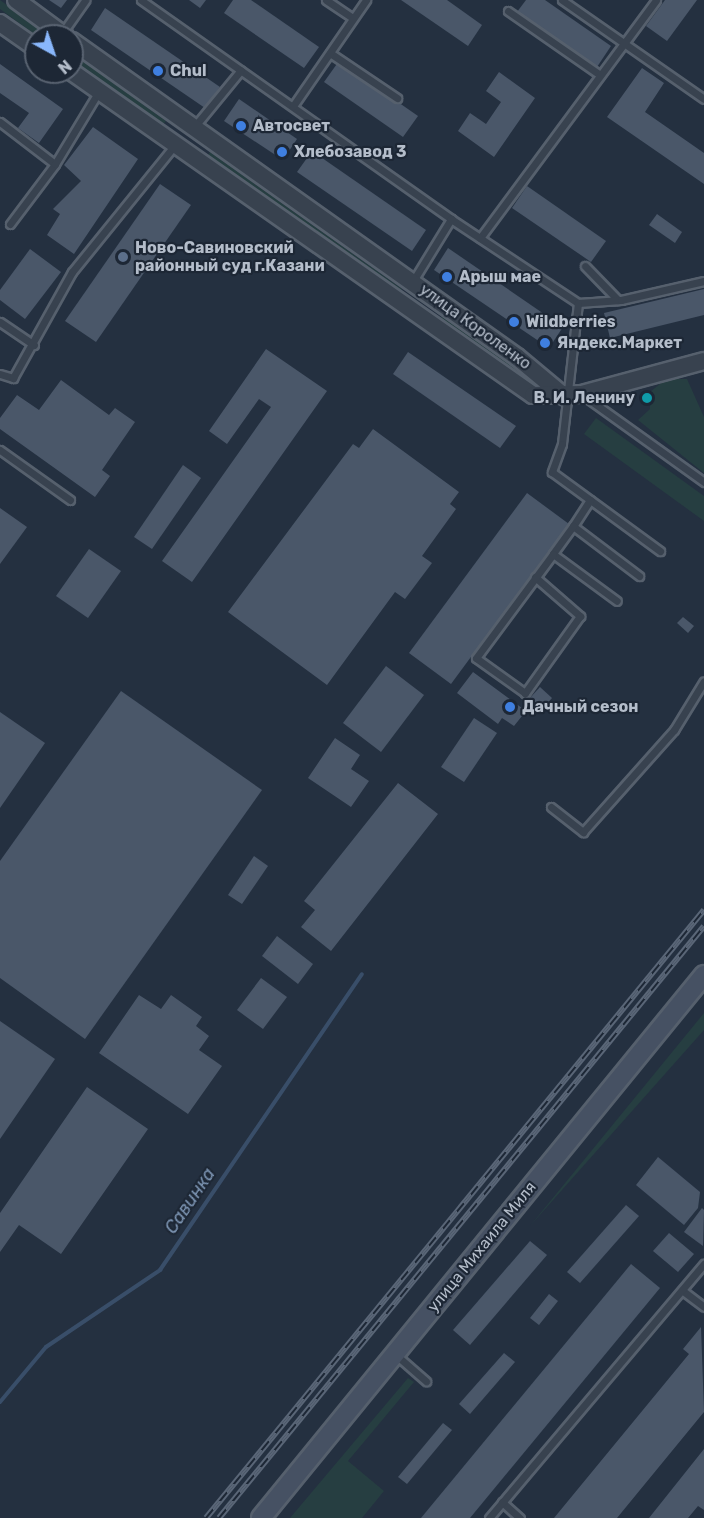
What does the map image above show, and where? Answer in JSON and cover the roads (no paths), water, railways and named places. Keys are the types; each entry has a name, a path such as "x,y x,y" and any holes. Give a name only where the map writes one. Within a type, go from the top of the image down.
{"main road":[{"name":"улица Михаила Миля","path":"261,1518 704,975"}],"street":[{"name":"улица Короленко","path":"16,0 48,24"},
{"path":"0,23 24,40"},
{"name":"улица Короленко","path":"84,49 418,286 565,398"},
{"name":"улица Короленко","path":"84,80 176,143 517,387 547,399 565,398"},
{"path":"176,143 195,126"},
{"path":"410,309 418,286"},
{"path":"565,398 704,361"}],"lane":[{"path":"73,24 85,0"},
{"path":"141,0 451,219 578,303 618,300 704,281"},
{"path":"326,0 353,18"},
{"path":"293,106 366,0"},
{"path":"562,0 704,99"},
{"path":"480,238 656,0"},
{"path":"507,12 600,75"},
{"path":"330,53 397,98"},
{"path":"195,126 241,70"},
{"path":"10,224 55,164 99,91"},
{"path":"0,122 55,164"},
{"path":"0,374 13,378 34,345 72,272 176,143"},
{"path":"418,286 451,219"},
{"path":"585,266 618,300"},
{"path":"578,303 565,398 562,444 552,472 660,551"},
{"path":"0,322 34,345"},
{"path":"582,394 704,482"},
{"path":"0,450 70,500"},
{"path":"535,577 580,616 525,693 476,658 590,500"},
{"path":"573,526 639,576"},
{"path":"553,554 617,601"},
{"path":"551,807 583,832 674,730 704,681"},
{"path":"489,1518 704,1264"},
{"path":"683,1291 704,1307"},
{"path":"395,1354 426,1381"},
{"path":"502,1502 520,1518"}],"waterway":[{"name":"Савинка","path":"0,1402 46,1347 160,1270 362,974"}],"railway":[{"path":"206,1518 704,910"},
{"path":"219,1518 704,926"}],"place":[{"name":"Chul","path":"158,71"},
{"name":"Автосвет","path":"241,126"},
{"name":"Хлебозавод 3","path":"282,152"},
{"name":"Ново-Савиновский районный суд г.Казани","path":"123,257"},
{"name":"Арыш мае","path":"447,277"},
{"name":"Wildberries","path":"514,322"},
{"name":"Яндекс.Маркет","path":"545,343"},
{"name":"В. И. Ленину","path":"647,398"},
{"name":"Дачный сезон","path":"510,707"}]}
